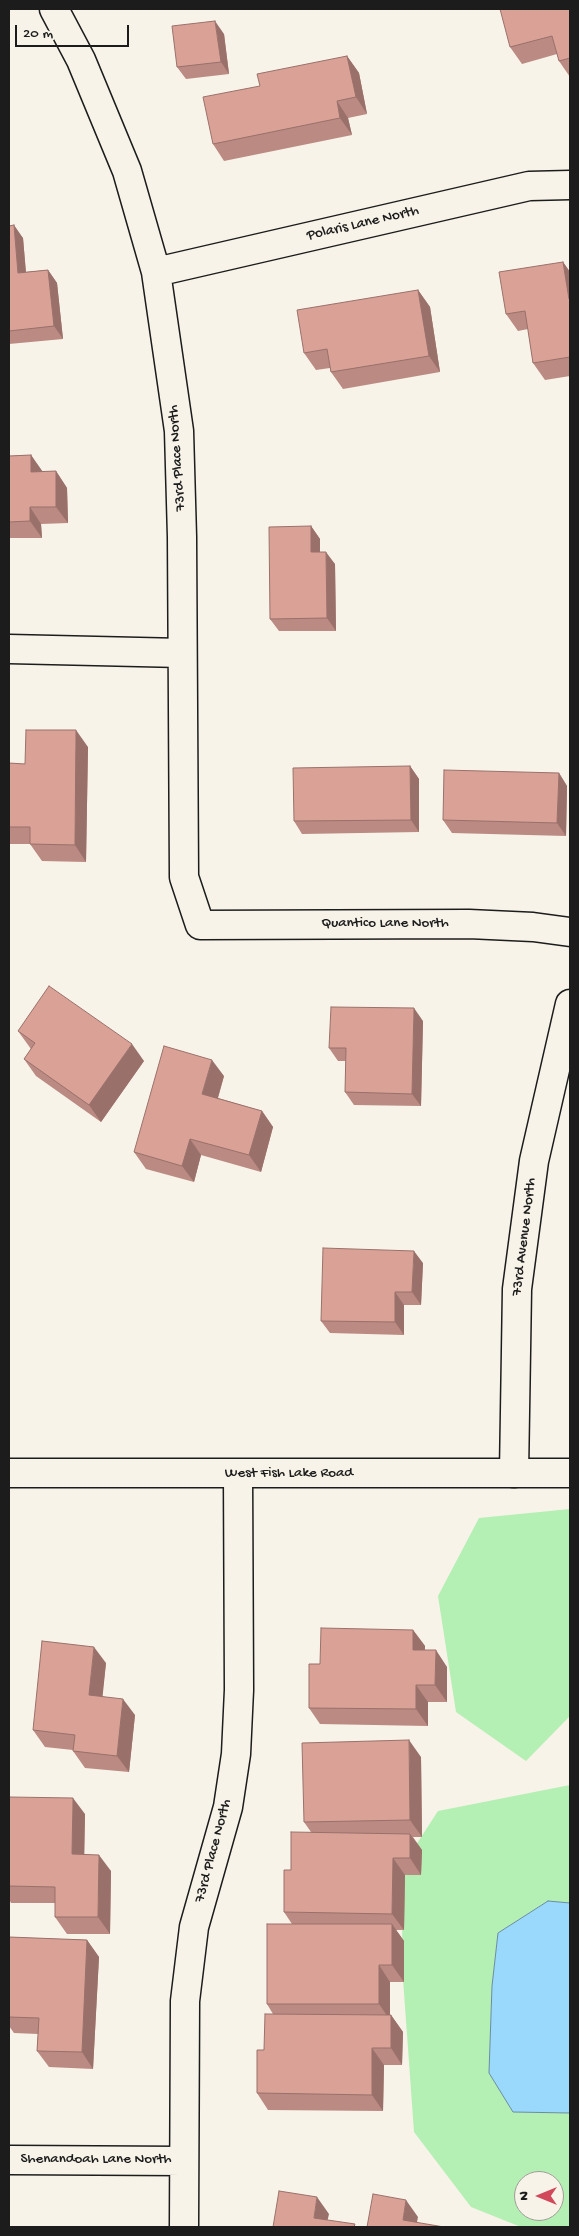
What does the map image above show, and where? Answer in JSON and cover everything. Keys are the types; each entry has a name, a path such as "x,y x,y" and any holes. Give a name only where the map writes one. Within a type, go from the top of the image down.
{"street":[{"name":"73rd Place North","path":"54,9 81,60 127,171 156,272 179,431 182,537 184,878 200,925"},
{"name":"Polaris Lane North","path":"156,272 529,186 570,185"},
{"path":"9,649 182,653"},
{"name":"Quantico Lane North","path":"200,925 469,924 532,927 570,932"},
{"name":"73rd Avenue North","path":"514,1474 517,1289 534,1161 570,1004"},
{"name":"West Fish Lake Road","path":"9,1473 570,1474"},
{"name":"73rd Place North","path":"184,2227 185,2001 193,1936 228,1807 236,1754 239,1690 238,1474"},
{"name":"Shenandoah Lane North","path":"9,2160 183,2161"}],"green space":[{"path":"570,1509 570,1716 526,1761 456,1712 438,1596 479,1518"},
{"path":"570,1785 570,1903 548,1901 498,1933 492,1986 489,2073 513,2112 570,2113 570,2227 521,2227 471,2207 414,2132 403,1979 401,1868 438,1811"}],"water":[{"path":"548,1901 570,1903 570,2113 513,2112 489,2073 492,1986 498,1933"}],"building":[{"path":"500,9 570,9 570,58 559,61 552,36 510,47"},
{"path":"215,21 221,62 177,67 172,26"},
{"path":"347,56 356,97 337,101 340,118 213,144 203,97 260,86 257,74"},
{"path":"14,225 18,273 48,270 54,326 9,331 9,226"},
{"path":"563,262 570,299 570,357 533,363 525,311 506,314 499,272"},
{"path":"418,290 429,356 331,372 327,349 304,353 297,310"},
{"path":"31,455 31,472 56,471 56,507 30,507 30,521 9,522 9,456"},
{"path":"311,526 311,552 326,552 327,618 270,619 269,527"},
{"path":"26,730 76,730 75,845 30,844 30,827 9,827 9,763 25,764"},
{"path":"410,766 411,820 294,821 293,768"},
{"path":"444,770 559,773 557,823 443,820"},
{"path":"49,986 132,1044 89,1105 24,1059 35,1043 18,1031"},
{"path":"331,1007 414,1008 412,1094 345,1092 346,1048 329,1048"},
{"path":"164,1046 212,1060 202,1094 262,1111 249,1155 190,1139 182,1166 134,1152"},
{"path":"323,1248 414,1251 412,1292 395,1292 395,1322 321,1321"},
{"path":"321,1628 413,1630 413,1650 436,1650 435,1685 416,1685 416,1709 309,1708 309,1664 320,1664"},
{"path":"42,1641 94,1647 89,1695 123,1699 117,1756 73,1751 75,1735 33,1730"},
{"path":"409,1740 410,1820 304,1822 302,1743"},
{"path":"9,1797 73,1798 72,1854 99,1855 98,1917 55,1917 55,1887 9,1886"},
{"path":"291,1832 410,1834 410,1858 393,1858 392,1914 284,1912 284,1870 291,1870"},
{"path":"267,1924 392,1924 392,1965 379,1965 379,2004 267,2004"},
{"path":"9,1937 87,1940 82,2052 37,2051 39,2018 9,2017"},
{"path":"265,2014 391,2015 391,2048 372,2048 372,2095 257,2093 257,2050 264,2050"},
{"path":"279,2191 317,2197 314,2218 355,2224 354,2227 273,2227"},
{"path":"373,2194 406,2200 403,2220 444,2227 367,2227"}]}
